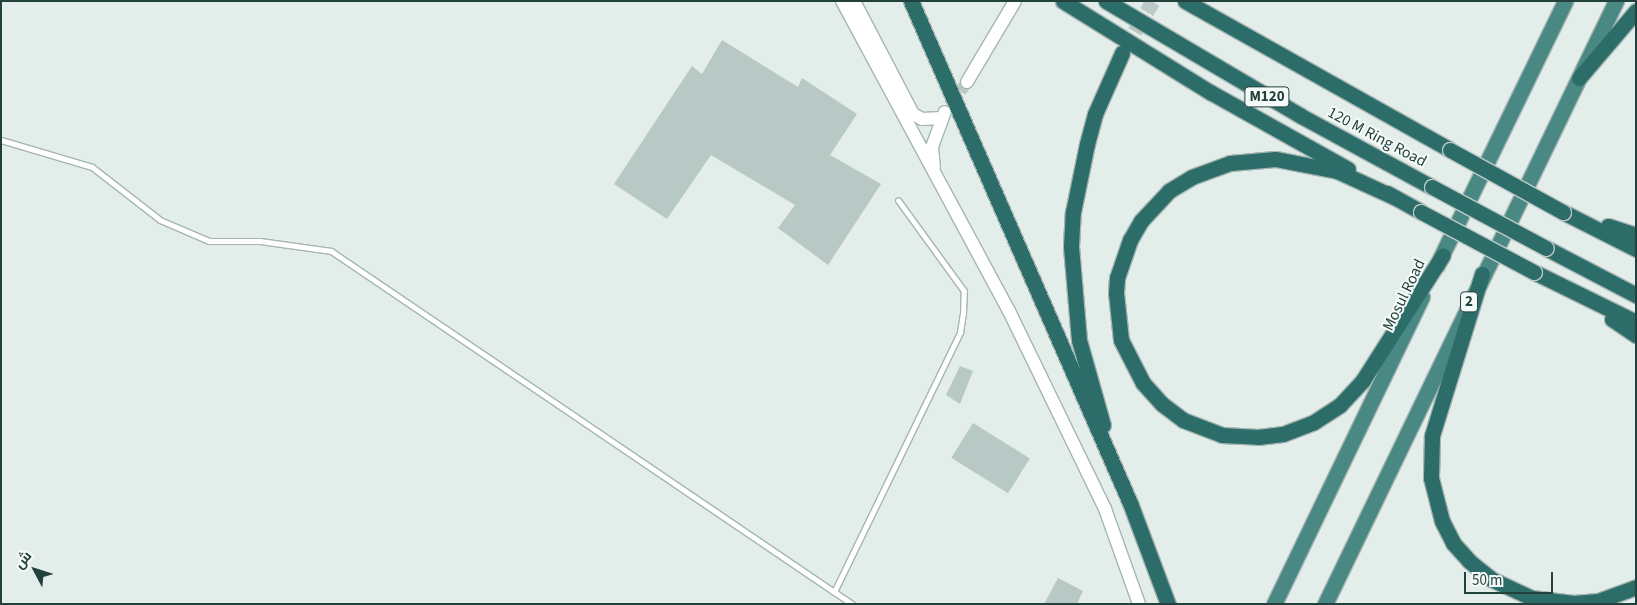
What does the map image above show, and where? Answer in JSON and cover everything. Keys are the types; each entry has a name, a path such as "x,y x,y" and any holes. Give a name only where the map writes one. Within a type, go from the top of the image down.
{"highway":[{"path":"911,1 1130,503"},
{"path":"1063,1 1210,92 1421,212 1534,272 1636,335"},
{"name":"120 M Ring Road","path":"1106,1 1301,116 1636,295"},
{"name":"120 M Ring Road","path":"1185,1 1450,150 1563,212 1636,249"},
{"name":"Mosul Road","path":"1274,604 1565,1"},
{"name":"2","path":"1325,604 1482,274 1616,1"},
{"path":"1579,78 1636,11"},
{"path":"1122,53 1095,114 1079,174 1073,212 1072,283 1084,364 1130,503 1168,604"},
{"path":"1396,198 1337,172 1274,159 1230,163 1192,177 1169,191 1141,221 1130,240 1118,278 1116,293 1121,340 1143,383 1162,404 1183,420 1222,435 1258,437 1283,434 1314,422 1340,405 1363,380 1442,255"},
{"path":"1563,212 1636,235"},
{"path":"1482,274 1432,436 1430,478 1442,521 1453,543 1469,561 1511,591 1532,598 1574,604 1598,601 1636,587"},
{"path":"1562,288 1636,322"}],"street":[{"path":"842,1 920,150 934,170 1010,311 1105,509 1139,604"},
{"path":"854,1 913,114 922,119 943,115 932,147 934,170"},
{"path":"967,82 1015,1"}],"lane":[{"path":"1,140 92,167 160,220 209,241 260,241 331,250 849,603"},
{"path":"834,592 960,332 964,314 964,291 898,200"}],"building":[{"path":"722,40 798,87 802,78 857,114 830,155 881,184 828,265 778,228 795,205 711,155 667,219 614,184 692,66 702,74"},
{"path":"960,366 973,371 960,404 946,395"},
{"path":"973,423 1030,459 1008,493 951,458"},
{"path":"1058,578 1083,591 1077,604 1044,604"}],"tunnel":[{"path":"1123,51 1153,1"},
{"path":"950,106 967,82"}]}
